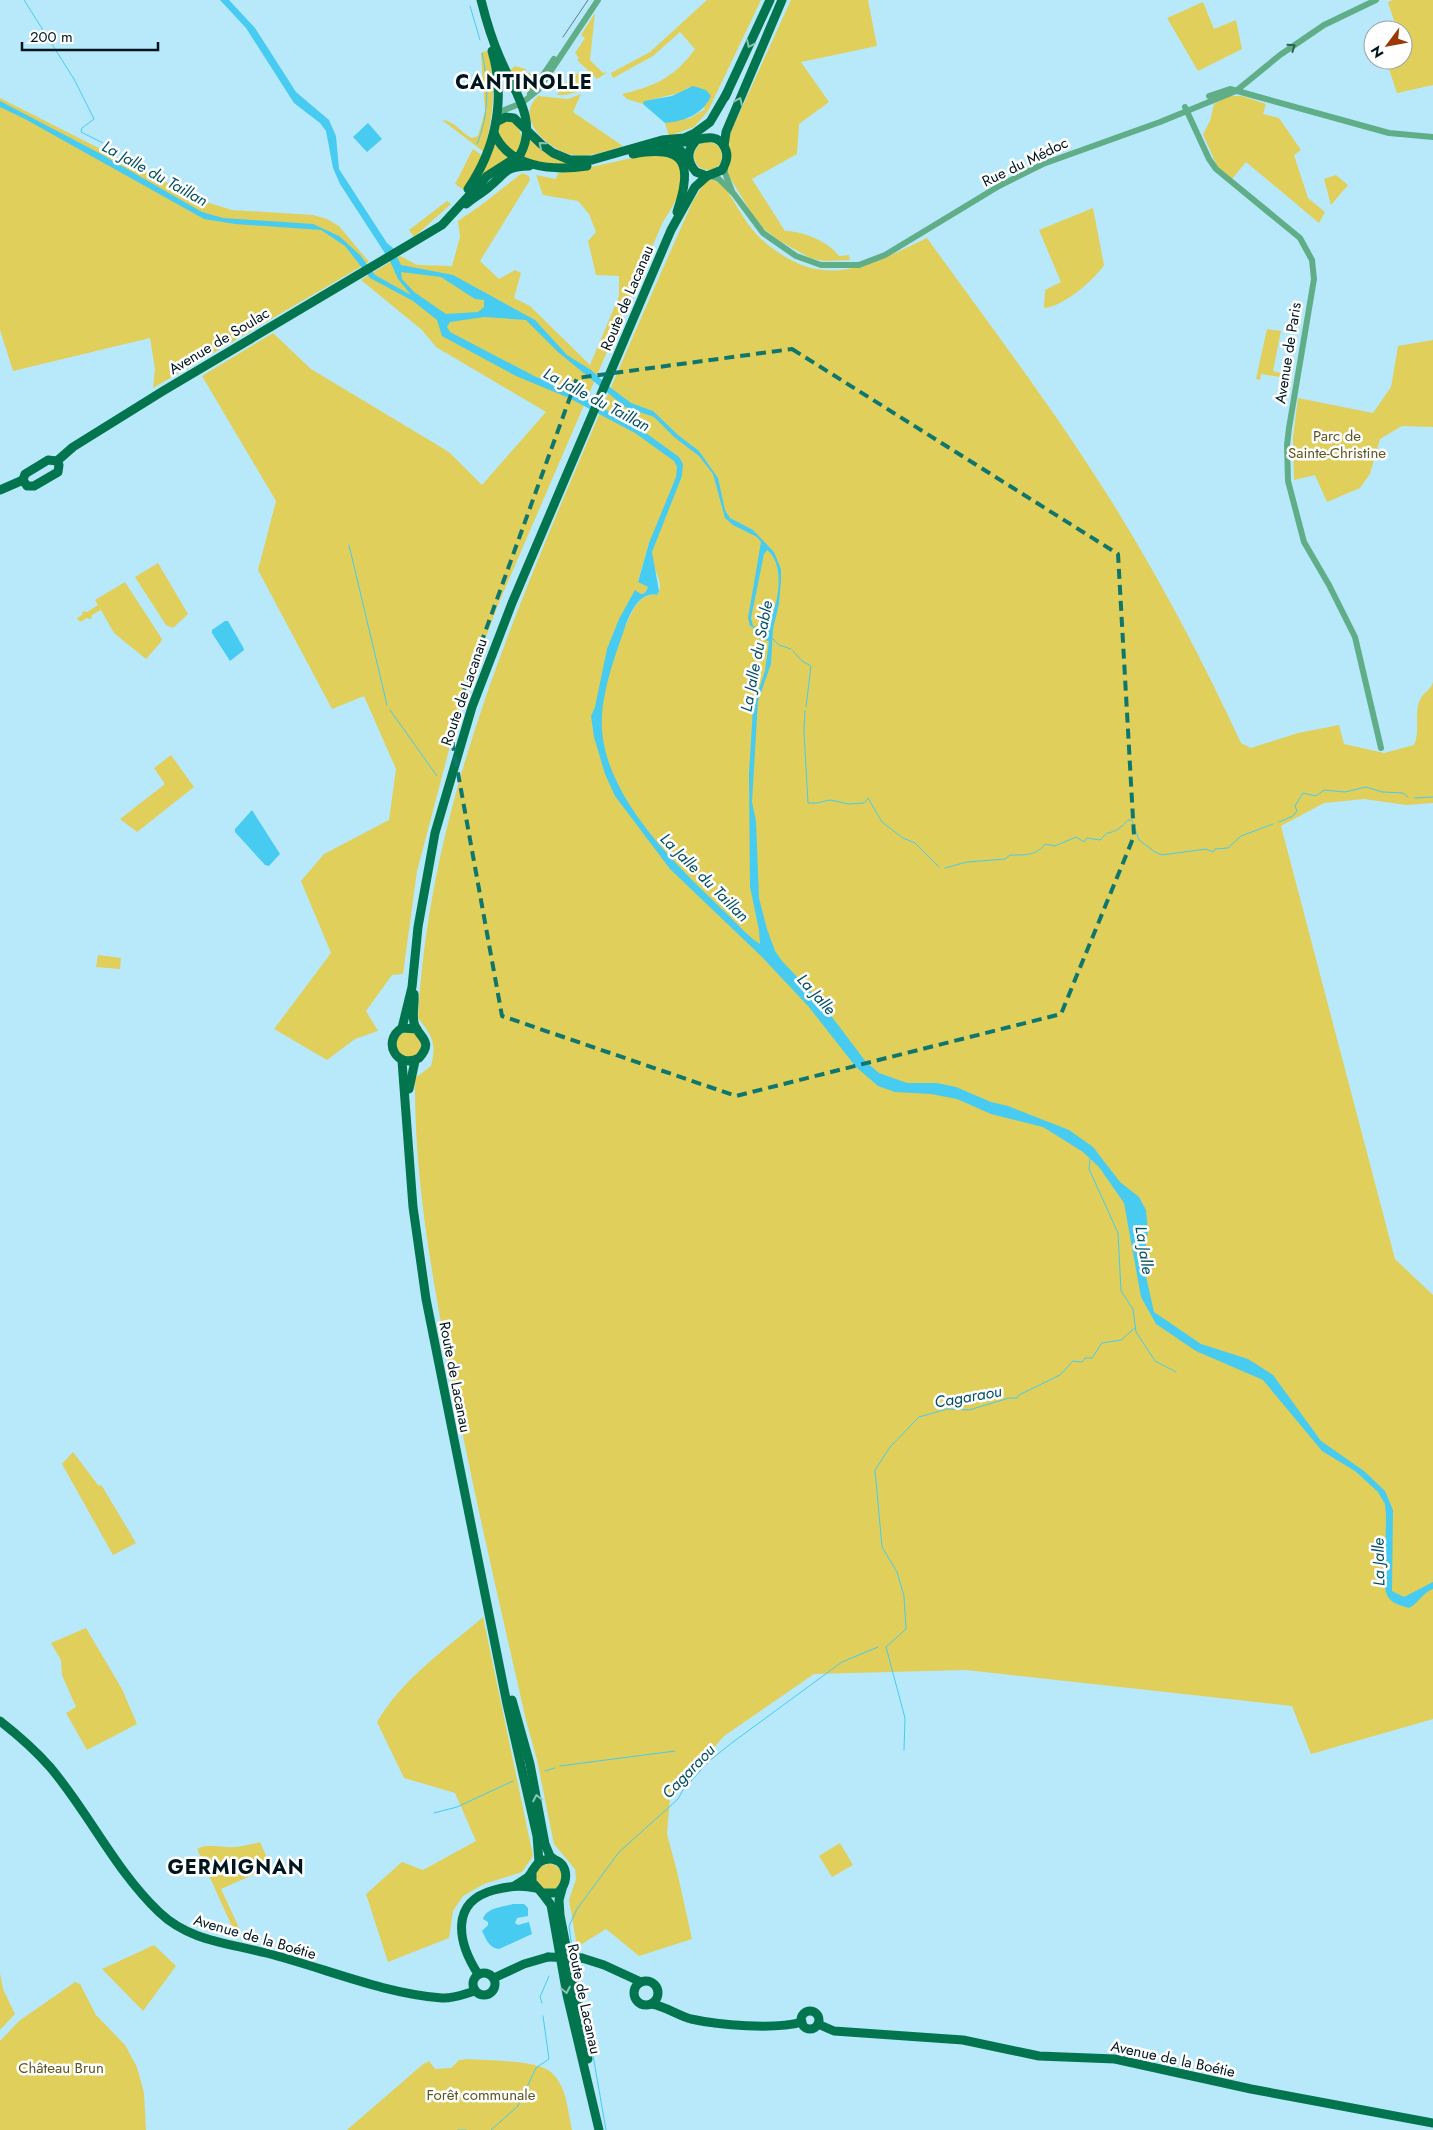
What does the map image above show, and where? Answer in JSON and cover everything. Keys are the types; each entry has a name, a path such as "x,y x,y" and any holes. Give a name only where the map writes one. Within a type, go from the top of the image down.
{"main road":[{"path":"417,240 442,226 487,176 521,154 526,129 526,100 500,58 479,0"},
{"path":"417,240 443,218 464,195 482,166 494,133 497,118 498,82 495,60 479,0"},
{"path":"651,143 695,142 706,137 713,128 770,0"},
{"path":"456,212 490,187 509,168 542,166 581,167 664,146 679,149 688,158 692,167 701,175 709,176 722,170 727,159 724,146 726,132 782,0"},
{"path":"497,118 512,117 546,149 560,157 576,161 604,158 651,143 689,136 701,130 713,118 727,93"},
{"path":"494,133 500,145 515,158 542,166"},
{"path":"706,137 716,139 724,146"},
{"path":"688,158 695,142"},
{"path":"632,154 656,150 666,151 683,165 686,184 675,217"},
{"name":"Route de Lacanau","path":"672,230 675,217 692,180 692,167"},
{"name":"Route de Lacanau","path":"412,987 418,927 430,858 460,743 502,627 589,420 672,230 695,187 702,178 709,176"},
{"name":"Avenue de Soulac","path":"0,490 23,480 25,474 48,460 56,461 73,447 163,391 417,240"},
{"name":"Avenue de Soulac","path":"23,480 27,486 34,486 58,472 59,465 56,461"},
{"path":"412,987 402,1028 394,1035 391,1046 396,1056 402,1060 415,1061"},
{"path":"406,1106 415,1061 423,1054 426,1046 425,1038 417,1029 412,987"},
{"path":"402,1028 417,1029"},
{"path":"402,1060 406,1106"},
{"name":"Route de Lacanau","path":"406,1106 413,1208 426,1299 498,1649 507,1704 537,1836 539,1862"},
{"name":"Route de Lacanau","path":"498,1649 530,1764 545,1844 550,1856 555,1860"},
{"name":"Avenue de la Boétie","path":"0,1720 25,1741 50,1767 140,1891 159,1912 179,1928 213,1942 266,1953 373,1985 442,1998 475,1991"},
{"path":"478,1974 463,1939 461,1922 465,1910 481,1894 514,1886 552,1895 562,1889 565,1884 566,1873 560,1863 550,1859 539,1862 532,1871 514,1886"},
{"path":"532,1871 532,1882 539,1891"},
{"name":"Route de Lacanau","path":"562,1889 559,1900 560,1915 585,2042 599,2130"},
{"name":"Route de Lacanau","path":"539,1891 551,1905 567,1995 596,2114"},
{"path":"494,1978 524,1964 548,1957 582,1958 604,1965 641,1982 652,1983 662,2003 673,2012"},
{"path":"478,1974 472,1982 475,1991 481,1995 491,1993 494,1988 494,1978"},
{"path":"478,1974 488,1974 494,1978"},
{"path":"622,1974 634,1991 638,2001 690,2018 708,2022 777,2026 802,2022"},
{"path":"634,1991 641,1982"},
{"path":"651,2004 658,1994"},
{"path":"811,2012 817,2015 818,2024 813,2028 808,2029 802,2022 804,2014 811,2012"},
{"name":"Avenue de la Boétie","path":"818,2024 834,2031 963,2040 1039,2056 1116,2059 1251,2089 1433,2123"}],"street":[{"path":"526,100 594,0"},
{"path":"497,118 538,90 598,0"},
{"path":"1236,91 1253,76 1324,25 1376,0"},
{"name":"Rue du Médoc","path":"709,176 719,179 734,194 763,233 808,262 840,267 859,265 878,258 1000,186 1043,164 1187,111 1220,91 1230,89 1388,132 1433,136"},
{"name":"Avenue de Paris","path":"1187,111 1216,169 1300,238 1305,244 1312,260 1314,279 1287,445 1288,481 1304,542 1329,584 1355,637 1380,748"},
{"name":"Rue du Médoc","path":"725,165 725,174 734,194"}],"highlighted area":[{"path":"792,349 1118,554 1134,836 1061,1014 736,1096 502,1016 450,729 577,378"}],"green space":[{"path":"707,0 761,0 708,111 694,127 669,136 665,123 690,118 705,109 688,87 684,92 645,101 643,104 627,99 622,94 654,84 671,74 687,59 695,49 680,32 653,56 613,78 611,73 650,52"},
{"path":"791,0 868,0 877,46 801,62 829,102 799,124 797,154 752,179 785,231 792,231 822,241 839,256 849,255 850,260 824,261 810,258 780,241 764,229 752,214 727,173 729,136"},
{"path":"1393,0 1433,0 1433,85 1397,93 1389,70 1413,70 1413,20 1394,20 1388,2"},
{"path":"1203,2 1214,29 1236,20 1242,49 1198,71 1167,18"},
{"path":"595,13 590,60 603,73 608,72 597,79 577,60 579,58 575,53 585,38 581,35"},
{"path":"488,51 491,64 493,102 484,152 442,120 451,123 472,138 478,136 485,111 481,55 482,52"},
{"path":"515,66 526,69 525,72 534,75 535,72 538,75 538,80 530,92 520,91 510,70"},
{"path":"580,73 591,83 591,88 565,95 557,95 572,75"},
{"path":"581,94 573,112 623,146 593,155 580,156 555,147 545,141 538,133 532,124 530,114 531,105 538,96 568,99"},
{"path":"1228,96 1242,96 1266,104 1263,114 1279,118 1301,150 1294,155 1308,198 1325,212 1319,223 1246,162 1232,179 1217,166 1203,134 1210,121 1214,104"},
{"path":"0,98 203,201 232,210 313,215 327,219 339,226 369,262 153,388 155,369 150,338 13,371 0,330"},
{"path":"510,120 521,134 519,152 512,153 498,133 500,124"},
{"path":"529,138 549,155 579,164 555,164 523,159"},
{"path":"708,142 718,146 722,156 718,166 708,170 698,166 694,156 698,146"},
{"path":"495,143 509,158 477,180"},
{"path":"473,149 483,156 464,190 455,184"},
{"path":"665,154 678,163 682,170 683,178 679,194 662,224 498,605 462,701 417,871 403,974 392,975 366,1011 378,1031 355,1039 327,1060 274,1029 331,953 301,881 324,854 389,820 396,769 364,696 332,709 258,570 276,501 202,376 273,333 311,369 449,452 482,485 546,412 436,347 422,330 361,280 400,256 417,265 452,266 460,237 458,221 522,173 529,176 530,180 480,261 499,279 515,270 521,273 514,298 530,306 590,365 619,296 619,276 596,275 588,241 596,232 589,214 578,201 543,195 536,175 556,179 558,173 638,157"},
{"path":"1336,175 1348,185 1331,205 1324,179"},
{"path":"709,179 718,182 725,188 755,233 782,255 803,265 823,270 843,270 863,266 927,238 1089,465 1146,558 1211,680 1241,743 1251,748 1298,733 1339,725 1344,744 1384,753 1414,745 1417,733 1419,703 1433,682 1433,803 1406,805 1364,799 1324,803 1281,826 1395,1259 1433,1295 1433,1719 1311,1754 1292,1706 966,1670 814,1674 724,1736 670,1798 667,1834 692,1939 639,1956 606,1929 577,1947 569,1900 576,1879 575,1869 554,1844 537,1760 526,1720 486,1543 449,1366 425,1223 417,1151 415,1078 431,1066 433,1058 432,1040 418,1018 424,948 435,881 450,815 468,751 512,624 564,497 693,201","holes":["656,529 660,532 654,544 652,555 659,581 659,590 657,595 645,597 637,604 626,625 621,616 635,591 641,594 645,593 648,587 638,581 649,543"]},
{"path":"447,201 451,204 414,237 409,230"},
{"path":"1093,208 1104,265 1093,278 1069,298 1044,308 1045,290 1061,282 1039,230"},
{"path":"1267,329 1281,331 1273,371 1291,376 1287,375 1286,378 1261,374 1260,380 1256,379"},
{"name":"Parc de Sainte-Christine","path":"1433,340 1433,427 1402,426 1380,439 1370,474 1360,488 1327,502 1315,475 1294,480 1293,437 1298,398 1373,413 1391,387 1398,346"},
{"path":"158,563 188,614 173,628 166,625 135,577"},
{"path":"125,582 162,639 146,659 114,633 101,610 92,615 91,619 87,618 80,622 77,618 82,615 83,611 87,612 98,605 95,600"},
{"path":"171,755 194,787 137,832 120,819 165,784 154,768"},
{"path":"98,955 121,958 120,969 96,967"},
{"path":"408,1032 417,1036 421,1045 417,1054 408,1058 399,1054 395,1045 399,1036"},
{"path":"73,1452 98,1485 102,1486 136,1543 113,1555 62,1464"},
{"path":"483,1617 533,1856 522,1872 484,1884 463,1896 453,1911 449,1938 388,1962 366,1894 402,1862 423,1870 476,1841 455,1793 404,1778 377,1722 387,1706 412,1678"},
{"path":"86,1628 122,1689 137,1724 87,1750 66,1713 76,1707 62,1675 61,1660 51,1643"},
{"path":"260,1842 271,1867 221,1889 240,1930 235,1933 197,1849 206,1846 236,1847"},
{"path":"840,1843 853,1865 832,1877 819,1856"},
{"path":"549,1864 558,1868 562,1877 558,1886 549,1890 540,1886 536,1877 540,1868"},
{"path":"154,1945 176,1966 143,2011 102,1969"},
{"path":"0,1973 3,1989 15,2014 0,2030"},
{"name":"Château Brun","path":"75,1982 80,1984 96,2015 125,2045 137,2067 144,2093 146,2130 0,2130 0,2041 19,2021"},
{"name":"Forêt communale","path":"459,2060 527,2063 548,2070 562,2087 572,2130 347,2130 422,2065 429,2061 435,2069 451,2068"}],"water":[{"path":"220,0 229,0 255,28 296,92 329,120 336,136 339,169 387,243 393,248 401,265 453,275 535,320 567,355 591,370 631,403 653,411 678,435 699,451 718,478 725,510 730,518 753,530 774,552 781,569 779,604 773,629 771,664 758,701 752,802 756,821 759,898 775,951 782,961 820,1001 866,1062 879,1073 907,1083 937,1083 956,1087 991,1102 1008,1106 1069,1130 1093,1147 1120,1182 1139,1197 1146,1210 1148,1231 1144,1259 1145,1272 1154,1312 1201,1344 1248,1359 1273,1375 1321,1441 1364,1471 1385,1491 1393,1510 1392,1591 1404,1597 1433,1582 1433,1589 1412,1606 1409,1608 1396,1604 1390,1600 1386,1593 1386,1515 1385,1504 1378,1492 1355,1471 1322,1451 1263,1380 1196,1351 1156,1324 1141,1297 1124,1203 1099,1167 1083,1152 1043,1127 991,1114 957,1099 931,1094 895,1092 878,1086 856,1067 808,1006 761,956 670,869 615,796 605,774 594,737 591,716 595,707 607,649 619,619 635,590 641,594 645,593 648,587 638,582 649,543 676,477 677,467 674,461 635,433 569,398 516,376 442,336 437,320 413,301 370,278 345,246 321,230 235,224 204,219 25,119 0,107 0,101 101,154 202,212 223,218 313,224 339,236 360,255 375,275 411,295 398,279 390,261 340,184 333,168 326,131 320,123 294,103 246,28","holes":["401,272 441,277 475,299 484,300 484,307 478,312 446,314 414,292 402,279","484,317 526,320 558,352 625,407 654,417 674,437 699,456 713,474 725,518 733,525 757,537 761,542 748,618 750,626 759,630 760,639 769,641 765,671 753,707 749,774 750,887 760,944 745,932 685,872 647,829 630,806 617,782 607,757 602,731 605,691 627,622 640,600 645,596 657,595 659,591 652,552 682,476 683,464 679,457 639,428 569,389 536,377 450,332 447,327 450,322","767,550 773,557 779,577 773,612 764,629 753,626 751,618 764,554"]},
{"path":"693,86 706,90 711,96 703,108 686,119 665,123 643,104 644,101 672,96"},
{"path":"368,123 382,139 367,152 353,137"},
{"path":"228,621 244,650 230,661 212,633 212,630"},
{"path":"252,810 280,854 269,866 265,865 235,832 235,829"},
{"path":"513,1904 524,1904 528,1908 528,1916 517,1918 515,1923 518,1925 529,1922 532,1934 499,1949 493,1947 488,1943 482,1931 488,1925 488,1922 483,1919 491,1910"}],"waterway":[{"name":"La Jalle du Taillan","path":"24,0 74,79 94,119 82,128 81,132 103,143"},
{"path":"470,6 480,40"},
{"path":"477,144 484,122 487,99 482,53"},
{"path":"349,545 387,705"},
{"name":"La Jalle du Sable","path":"772,638 779,645 791,649"},
{"path":"793,651 802,661 811,666 806,707"},
{"path":"390,710 437,776"},
{"path":"805,711 804,731 808,803 830,800 849,804 864,803 868,798 882,822 903,838 915,843 939,867"},
{"path":"1279,822 1293,816 1297,811 1295,806 1303,793 1316,796 1324,790 1345,792 1366,787 1382,792 1403,793 1408,797"},
{"path":"1414,798 1433,797"},
{"path":"945,868 967,862 1005,859 1010,855 1034,853 1045,844 1055,846 1076,837 1084,842 1087,838 1100,840 1107,833 1113,832 1124,825 1128,820 1132,820 1139,840 1162,855 1206,849 1213,852 1215,849 1228,848 1241,836 1273,824"},
{"path":"1090,1159 1089,1169 1118,1233 1121,1291 1133,1309 1136,1332 1155,1361 1176,1372"},
{"name":"La Jalle","path":"1135,1242 1136,1253"},
{"name":"Cagaraou","path":"904,1750 905,1718 886,1647 906,1629 904,1596 897,1572 882,1547 875,1470 890,1447 919,1417 947,1409 969,1410 1009,1398 1017,1398 1019,1395 1060,1375 1073,1361 1082,1362 1085,1358 1092,1358 1102,1343 1121,1340 1136,1327"},
{"name":"Cagaraou","path":"573,1955 569,1926 577,1909 619,1852 678,1799 683,1790 709,1761 842,1662 878,1647"},
{"path":"560,1766 675,1751"},
{"path":"545,1771 555,1768"},
{"path":"434,1813 457,1807 513,1781"},
{"path":"574,1961 606,2130"},
{"path":"542,2003 540,1997 549,1976"},
{"path":"491,2130 518,2106 536,2068 549,2059 543,2016"},
{"path":"458,2130 466,2130"}],"tram line":[{"path":"563,37 588,0"}],"district":[{"name":"CANTINOLLE","path":"524,82"},
{"name":"GERMIGNAN","path":"236,1867"}]}
